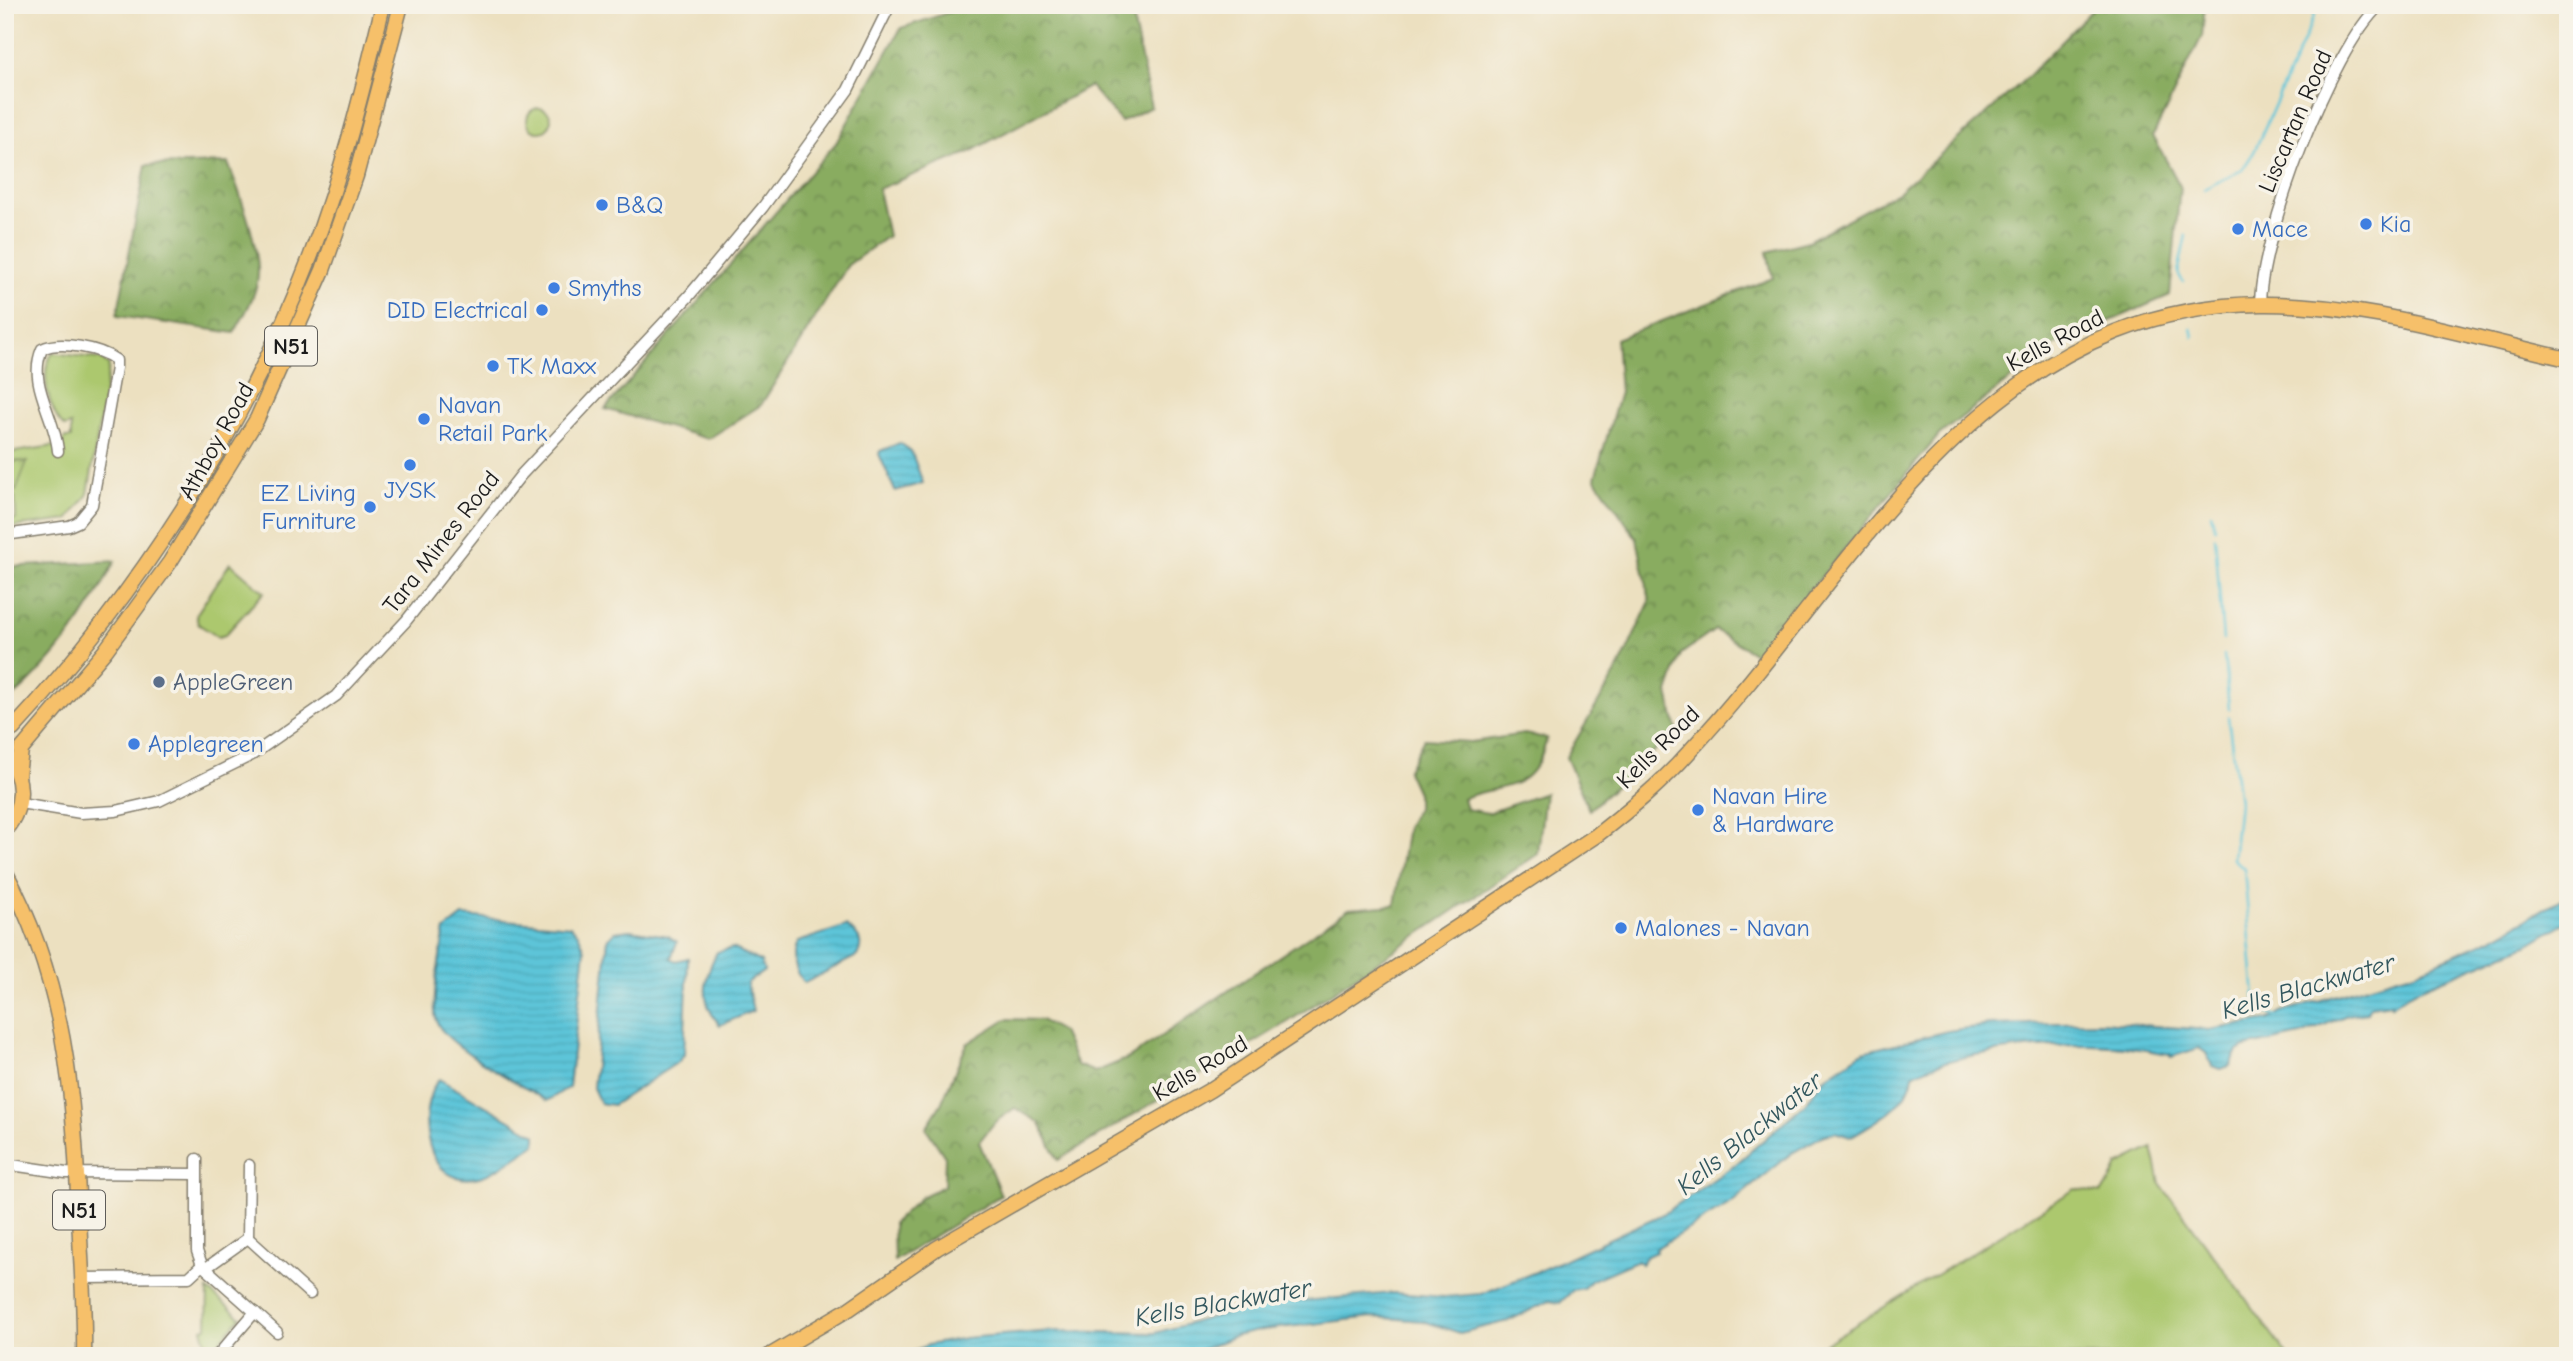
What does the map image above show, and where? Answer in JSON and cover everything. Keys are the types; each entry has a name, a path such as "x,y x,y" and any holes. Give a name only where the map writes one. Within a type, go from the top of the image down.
{"main road":[{"name":"Athboy Road","path":"5,733 13,729 41,697 136,577 205,472 259,371 311,256 354,125 383,5"},
{"name":"Athboy Road","path":"18,776 21,750 104,651 170,562 257,419 323,270 356,177 401,5"},
{"name":"Kells Road","path":"769,1356 849,1310 937,1248 1210,1090 1594,837 1647,795 1690,752 1906,491 1976,418 2027,377 2088,344 2139,323 2174,314 2260,304 2357,312 2568,359"},
{"name":"N51","path":"5,755 18,776 20,803"},
{"path":"6,831 20,803"},
{"name":"N51","path":"5,871 37,935 62,1028 68,1064 77,1174 84,1356"}],"street":[{"name":"Tara Mines Road","path":"20,803 80,813 116,811 159,801 251,755 336,696 406,621 521,475 688,297 771,198 848,90 890,5"},
{"name":"Liscartan Road","path":"2260,304 2262,272 2273,230 2308,135 2349,47 2364,23 2380,5"},
{"path":"5,534 69,526 78,522 92,505 117,360 107,354 52,344 42,349 36,363 37,383 57,435 58,451"},
{"path":"197,1159 197,1243 204,1266 277,1332"},
{"path":"5,1164 77,1174 196,1174"},
{"path":"249,1165 248,1238 310,1294"},
{"path":"82,1278 189,1277 248,1238"},
{"path":"217,1356 256,1312"}],"green space":[{"path":"971,5 1137,5 1134,24 1151,107 1121,122 1090,86 968,153 878,189 888,236 848,265 761,405 708,439 605,409 836,143 901,28"},
{"path":"2093,5 2205,5 2202,36 2153,136 2180,186 2170,295 2053,346 1939,435 1757,655 1715,630 1681,654 1668,693 1677,731 1589,810 1566,757 1621,664 1650,601 1637,539 1595,478 1620,392 1616,339 1773,278 1767,252 1808,241 1898,192 2022,82 2091,11"},
{"path":"539,108 548,111 551,120 548,129 539,132 530,129 527,120 530,111"},
{"path":"228,163 251,228 258,267 254,293 234,333 117,316 146,165"},
{"path":"53,353 101,359 109,366 88,494 68,520 5,528 5,520 16,519 15,497 5,493 7,453 60,445 65,438 71,438 71,425 65,427 59,421 47,391 46,369"},
{"path":"15,461 27,462 16,491 5,486 5,478"},
{"path":"115,561 71,635 43,668 12,698 5,688 5,567"},
{"path":"230,563 264,592 225,635 218,637 198,624 196,615"},
{"path":"1524,734 1547,738 1541,756 1526,777 1517,783 1463,798 1466,809 1488,813 1545,793 1538,854 1288,1022 1058,1160 1040,1123 1015,1108 995,1122 979,1142 1001,1195 894,1261 893,1223 921,1197 944,1186 945,1157 926,1128 941,1104 967,1044 1006,1019 1041,1020 1062,1032 1077,1065 1095,1072 1129,1058 1349,909 1395,905 1407,826 1417,808 1417,793 1407,771 1424,739 1471,742"},
{"path":"2152,1148 2160,1183 2288,1356 1805,1356 2075,1189 2101,1193 2111,1181 2118,1165"},
{"path":"208,1290 241,1317 209,1353 202,1329 207,1328"}],"water":[{"path":"900,443 911,451 923,483 895,491 879,454 880,451"},
{"path":"2568,895 2568,921 2527,945 2414,991 2391,1006 2391,1003 2370,1006 2367,1012 2347,1015 2301,1035 2245,1047 2238,1051 2230,1066 2220,1069 2212,1066 2206,1053 2199,1048 2171,1057 2170,1054 2140,1049 2091,1045 2009,1050 1980,1054 1931,1067 1913,1075 1905,1095 1879,1119 1850,1137 1835,1132 1824,1135 1792,1153 1731,1203 1655,1249 1656,1252 1647,1256 1641,1264 1638,1260 1592,1280 1583,1288 1573,1290 1560,1303 1549,1301 1508,1321 1460,1333 1423,1321 1372,1317 1262,1330 1235,1336 1187,1356 905,1356 928,1345 965,1338 1052,1331 1155,1333 1256,1305 1394,1293 1444,1297 1481,1294 1548,1267 1665,1213 1736,1164 1807,1102 1822,1080 1863,1052 1948,1031 1990,1025 2100,1022 2209,1030 2268,1020 2281,1012 2415,972 2495,937"},
{"path":"463,916 570,926 578,933 585,950 569,1087 547,1101 469,1054 443,1032 437,1022 435,990 445,930"},
{"path":"846,926 859,939 857,956 804,983 794,963 793,952 797,942"},
{"path":"630,930 668,936 677,942 671,958 676,961 688,958 684,1055 678,1062 613,1105 600,1103 593,1088 608,939 615,932"},
{"path":"732,948 761,962 764,971 747,983 753,1011 720,1025 706,998 707,980 717,952"},
{"path":"439,1079 536,1135 536,1144 486,1175 461,1178 446,1172 429,1145 426,1127 431,1093"}],"waterway":[{"path":"2204,189 2242,170 2254,152 2314,16 2310,5"},
{"path":"2183,282 2178,273 2186,235"},
{"path":"2191,328 2193,337"},
{"path":"2211,513 2215,528"},
{"path":"2215,537 2223,640"},
{"path":"2224,655 2229,709"},
{"name":"Kells Blackwater","path":"2228,717 2239,802 2233,859 2244,868 2255,998 2260,1010 2276,1016"}],"place":[{"name":"B&Q","path":"602,205"},
{"name":"Kia","path":"2366,224"},
{"name":"Mace","path":"2238,229"},
{"name":"Smyths","path":"554,288"},
{"name":"DID Electrical","path":"542,310"},
{"name":"TK Maxx","path":"493,366"},
{"name":"Navan Retail Park","path":"424,419"},
{"name":"JYSK","path":"410,465"},
{"name":"EZ Living Furniture","path":"370,507"},
{"name":"AppleGreen","path":"159,682"},
{"name":"Applegreen","path":"134,744"},
{"name":"Navan Hire & Hardware","path":"1698,810"},
{"name":"Malones - Navan","path":"1621,928"}]}
